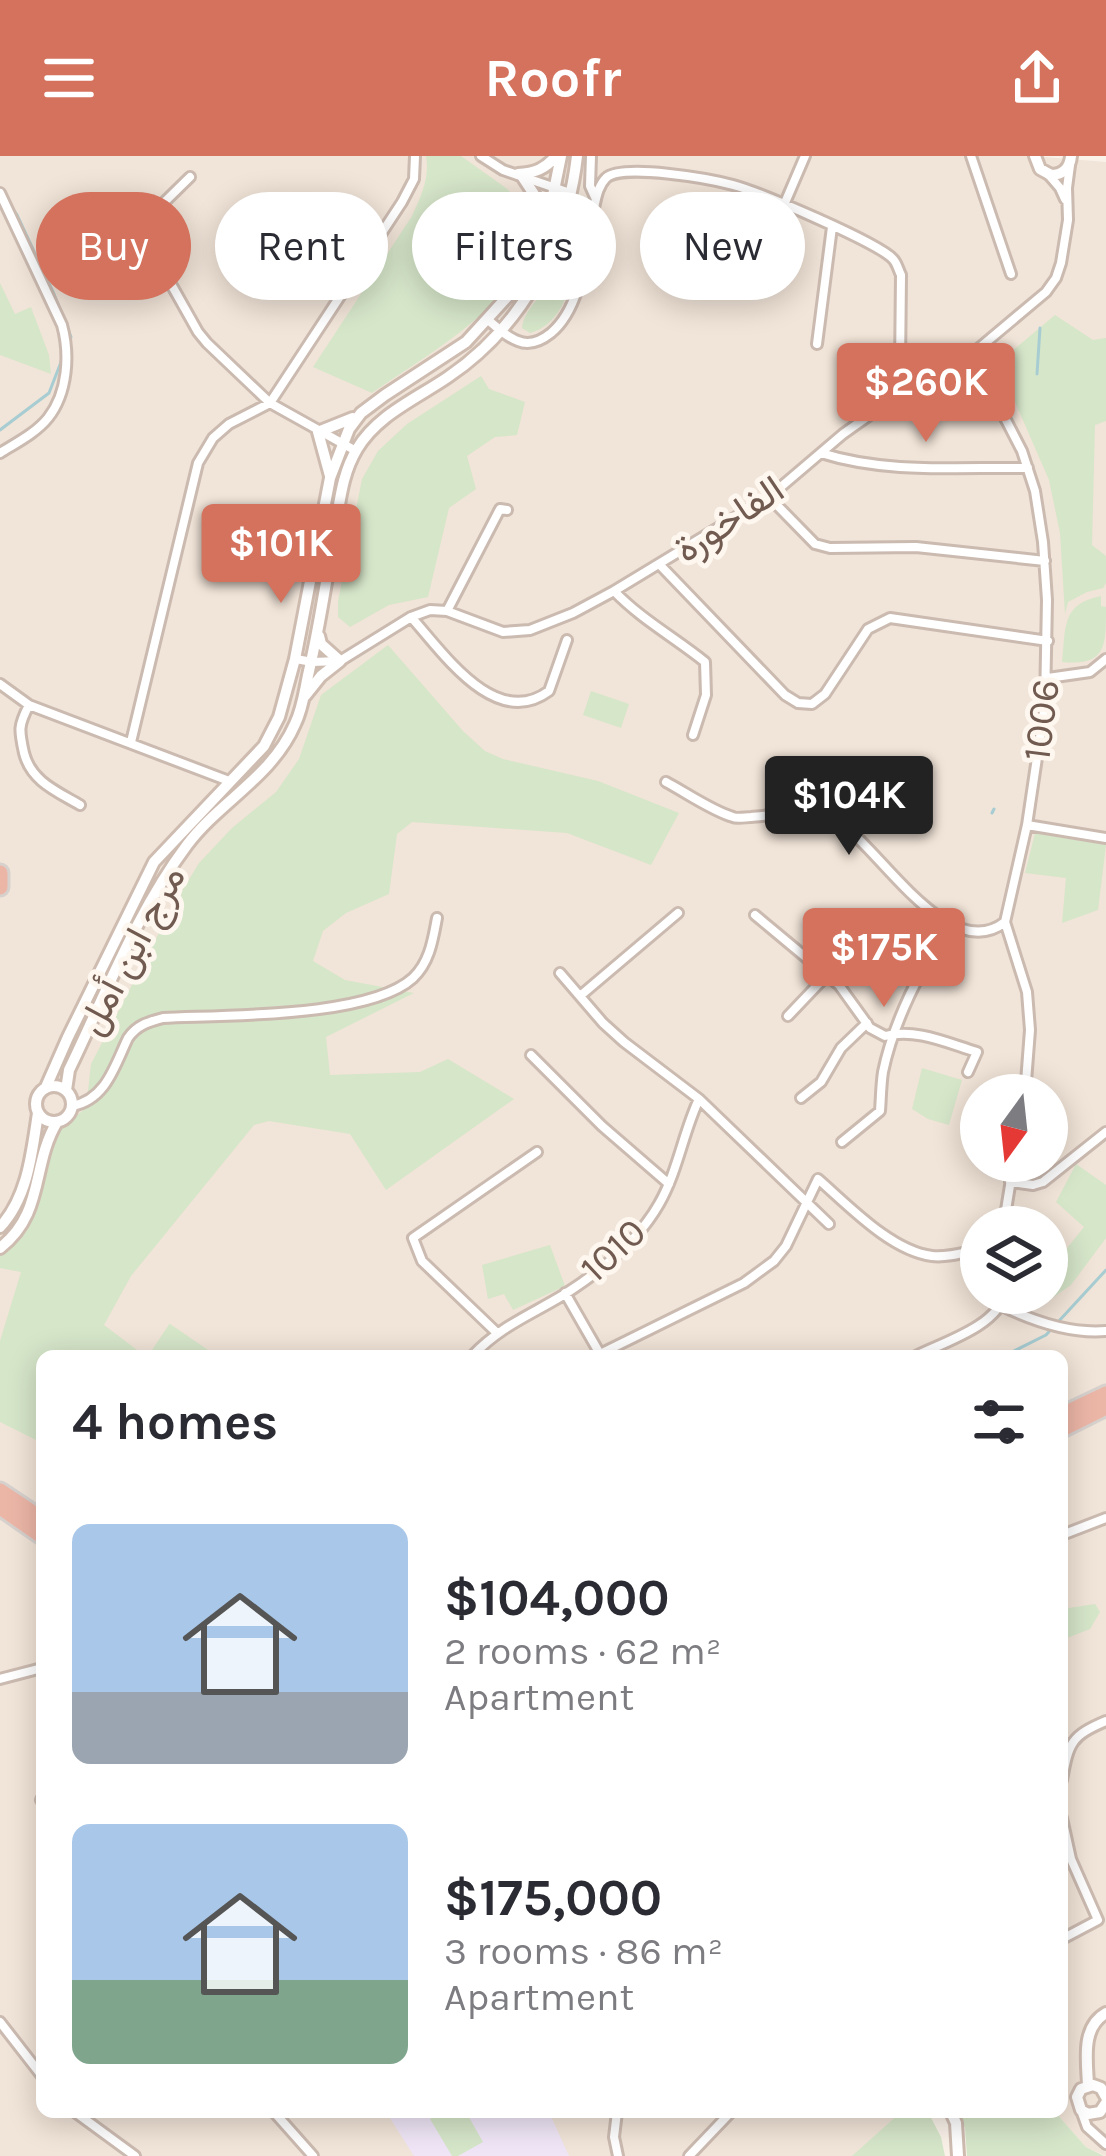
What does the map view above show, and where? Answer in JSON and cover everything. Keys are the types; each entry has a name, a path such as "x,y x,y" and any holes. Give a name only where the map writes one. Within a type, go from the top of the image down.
{"highway":[{"path":"0,873 0,887"},
{"path":"1068,1412 1106,1394"},
{"path":"1068,1426 1106,1407"},
{"path":"0,1491 36,1515"},
{"path":"0,1507 36,1532"}],"street":[{"path":"131,742 198,463 213,438 229,424 269,403 402,202 414,179 415,156"},
{"path":"481,156 519,176 567,192"},
{"path":"519,176 559,156"},
{"name":"مرج ابن أمل","path":"553,192 559,156"},
{"name":"مرج ابن أمل","path":"571,192 577,156"},
{"path":"591,156 593,192"},
{"path":"790,192 806,156"},
{"path":"971,156 1011,274"},
{"path":"1048,174 1063,172 1071,158"},
{"name":"الفاخورة","path":"447,610 503,632 530,630 573,613 769,497 820,452 905,390 972,354 1030,308 1056,278 1065,238 1071,158"},
{"path":"1034,159 1060,188 1067,206"},
{"path":"599,192 605,179 627,172 685,176 752,192"},
{"path":"519,176 531,192"},
{"path":"190,177 139,227 198,332 269,403 356,451"},
{"path":"0,194 68,347 61,391 47,418 0,453"},
{"path":"805,214 896,261 901,275 900,368 905,390"},
{"path":"817,344 832,226"},
{"name":"مرج ابن أمل","path":"46,1088 154,862 264,746 279,717 341,443 362,413 466,342 505,300"},
{"name":"مرج ابن أمل","path":"66,1090 69,1070 144,908 189,841 278,755 296,723 312,662 344,477 356,451 370,430 395,410 464,365 524,300"},
{"path":"488,320 506,336 530,344 556,329 572,300"},
{"name":"1006","path":"972,354 1028,468 1045,561 1048,678 1027,825 1005,922"},
{"path":"318,432 362,413"},
{"path":"318,432 330,478"},
{"path":"820,452 882,467 1028,468"},
{"path":"769,497 801,533 830,548 916,547 1045,561"},
{"path":"303,699 340,661 410,617 447,610 500,509 507,510"},
{"path":"660,565 798,703 812,704 825,694 868,629 890,618 1048,641"},
{"path":"614,591 639,617 705,662 706,695 693,735"},
{"path":"410,617 481,692 504,700 531,699 548,691 567,640"},
{"path":"318,629 321,644 340,661"},
{"path":"295,659 340,661"},
{"path":"1048,678 1090,672 1106,659"},
{"path":"0,685 29,705 229,781"},
{"path":"29,705 20,724 27,767 80,805"},
{"path":"666,782 735,818 814,812 838,820 950,925 993,932 1005,922 1027,992 1027,1074"},
{"path":"1027,825 1106,838"},
{"path":"580,996 678,913"},
{"path":"755,915 839,985 867,1023 885,1036 920,1034 976,1052 968,1072"},
{"path":"0,1247 14,1237 29,1213 49,1135 57,1122 72,1106 102,1091 134,1030 163,1018 344,1007 396,990 416,975 430,951 437,917"},
{"path":"842,1142 880,1111 883,1072 896,1033 924,962 950,925"},
{"path":"560,973 624,1042 699,1099 829,1224"},
{"path":"788,1016 827,975"},
{"path":"801,1098 820,1082 841,1048 867,1023"},
{"path":"531,1055 669,1184"},
{"path":"0,1227 16,1206 25,1181 37,1098 55,1085 66,1090 72,1106"},
{"name":"1010","path":"478,1350 496,1332 602,1268 639,1231 669,1184 699,1099"},
{"path":"38,1113 57,1122"},
{"path":"1068,1162 1106,1132"},
{"path":"496,1332 422,1262 412,1238 537,1151"},
{"path":"611,1350 744,1283 774,1261 818,1179 868,1222 911,1249 932,1256 960,1253"},
{"path":"1008,1206 1010,1182 1040,1182"},
{"path":"565,1293 598,1350"},
{"path":"928,1350 995,1314"},
{"path":"1019,1314 1065,1328 1106,1330"},
{"path":"1068,1533 1106,1518"},
{"path":"0,1678 36,1669"},
{"path":"1068,1736 1106,1720"},
{"path":"1068,1752 1078,1733"},
{"path":"1068,1843 1098,1920 1068,1936"},
{"path":"1088,2085 1089,2034 1097,2017 1106,2013"},
{"path":"0,2022 36,2068"},
{"path":"1088,2085 1101,2088 1104,2105 1097,2125 1103,2141 1087,2127 1077,2097 1088,2085"},
{"path":"1068,2093 1077,2097"},
{"path":"1081,2110 1088,2114 1104,2105"},
{"path":"83,2118 135,2156"},
{"path":"279,2118 313,2156"},
{"path":"616,2118 618,2156"},
{"path":"689,2156 725,2118"},
{"path":"954,2118 958,2156"}],"shaded area":[{"path":"0,156 1032,156 1106,162 1106,2156 1086,2147 1060,2118 1068,2118 1068,1350 36,1350 36,2118 904,2118 861,2156 0,2156"},
{"path":"390,2118 552,2118 569,2156 414,2156"}],"green space":[{"path":"426,156 461,156 510,192 422,192"},
{"path":"412,216 412,300 496,300 435,351 372,393 313,367 357,300 388,300 388,253"},
{"path":"0,283 15,314 31,307 51,374 0,355"},
{"path":"536,300 564,300 551,321 530,333 522,328"},
{"path":"1055,315 1093,340 1106,338 1106,421 1095,425 1092,545 1106,556 1106,583 1068,602 1065,614 1060,533 1049,480 998,363"},
{"path":"481,376 489,389 525,402 517,435 495,437 467,456 476,489 449,508 428,597 389,605 350,627 338,617 338,601 362,479 378,451 407,424"},
{"path":"1101,596 1106,621 1100,651 1087,661 1062,662 1072,611"},
{"path":"388,645 485,751 598,781 679,813 651,865 567,833 412,822 397,834 389,894 346,913 323,931 313,961 345,980 414,993 326,1037 330,1075 420,1072 448,1059 514,1099 386,1190 350,1134 269,1121 254,1125 131,1276 104,1325 137,1350 36,1350 36,1440 0,1422 0,1341 21,1272 0,1268 0,1249 29,1221 58,1130 86,1108 91,1064 175,902 199,863 276,792 299,759 321,695"},
{"path":"591,691 629,704 621,728 583,715"},
{"path":"1035,833 1106,845 1098,910 1062,923 1066,878 1025,873"},
{"path":"922,1068 960,1079 949,1125 912,1109"},
{"path":"1076,1164 1106,1185 1106,1238 1068,1287 1068,1247 1084,1227 1068,1213 1068,1206 1056,1202"},
{"path":"550,1245 565,1286 513,1310 504,1294 488,1299 482,1265"},
{"path":"170,1323 208,1350 152,1350"},
{"path":"1095,1604 1100,1612 1090,1629 1068,1638 1068,1608"},
{"path":"469,2118 483,2142 452,2156 430,2119"},
{"path":"894,2118 931,2118 945,2156 852,2156"},
{"path":"961,2118 1060,2118 1086,2147 1104,2156 967,2156"}],"waterway":[{"path":"9,204 54,294 69,342"},
{"path":"1037,374 1040,328"},
{"path":"0,430 49,393 63,357"},
{"path":"992,813 994,809"},
{"path":"1016,1350 1046,1335 1106,1270"}]}
